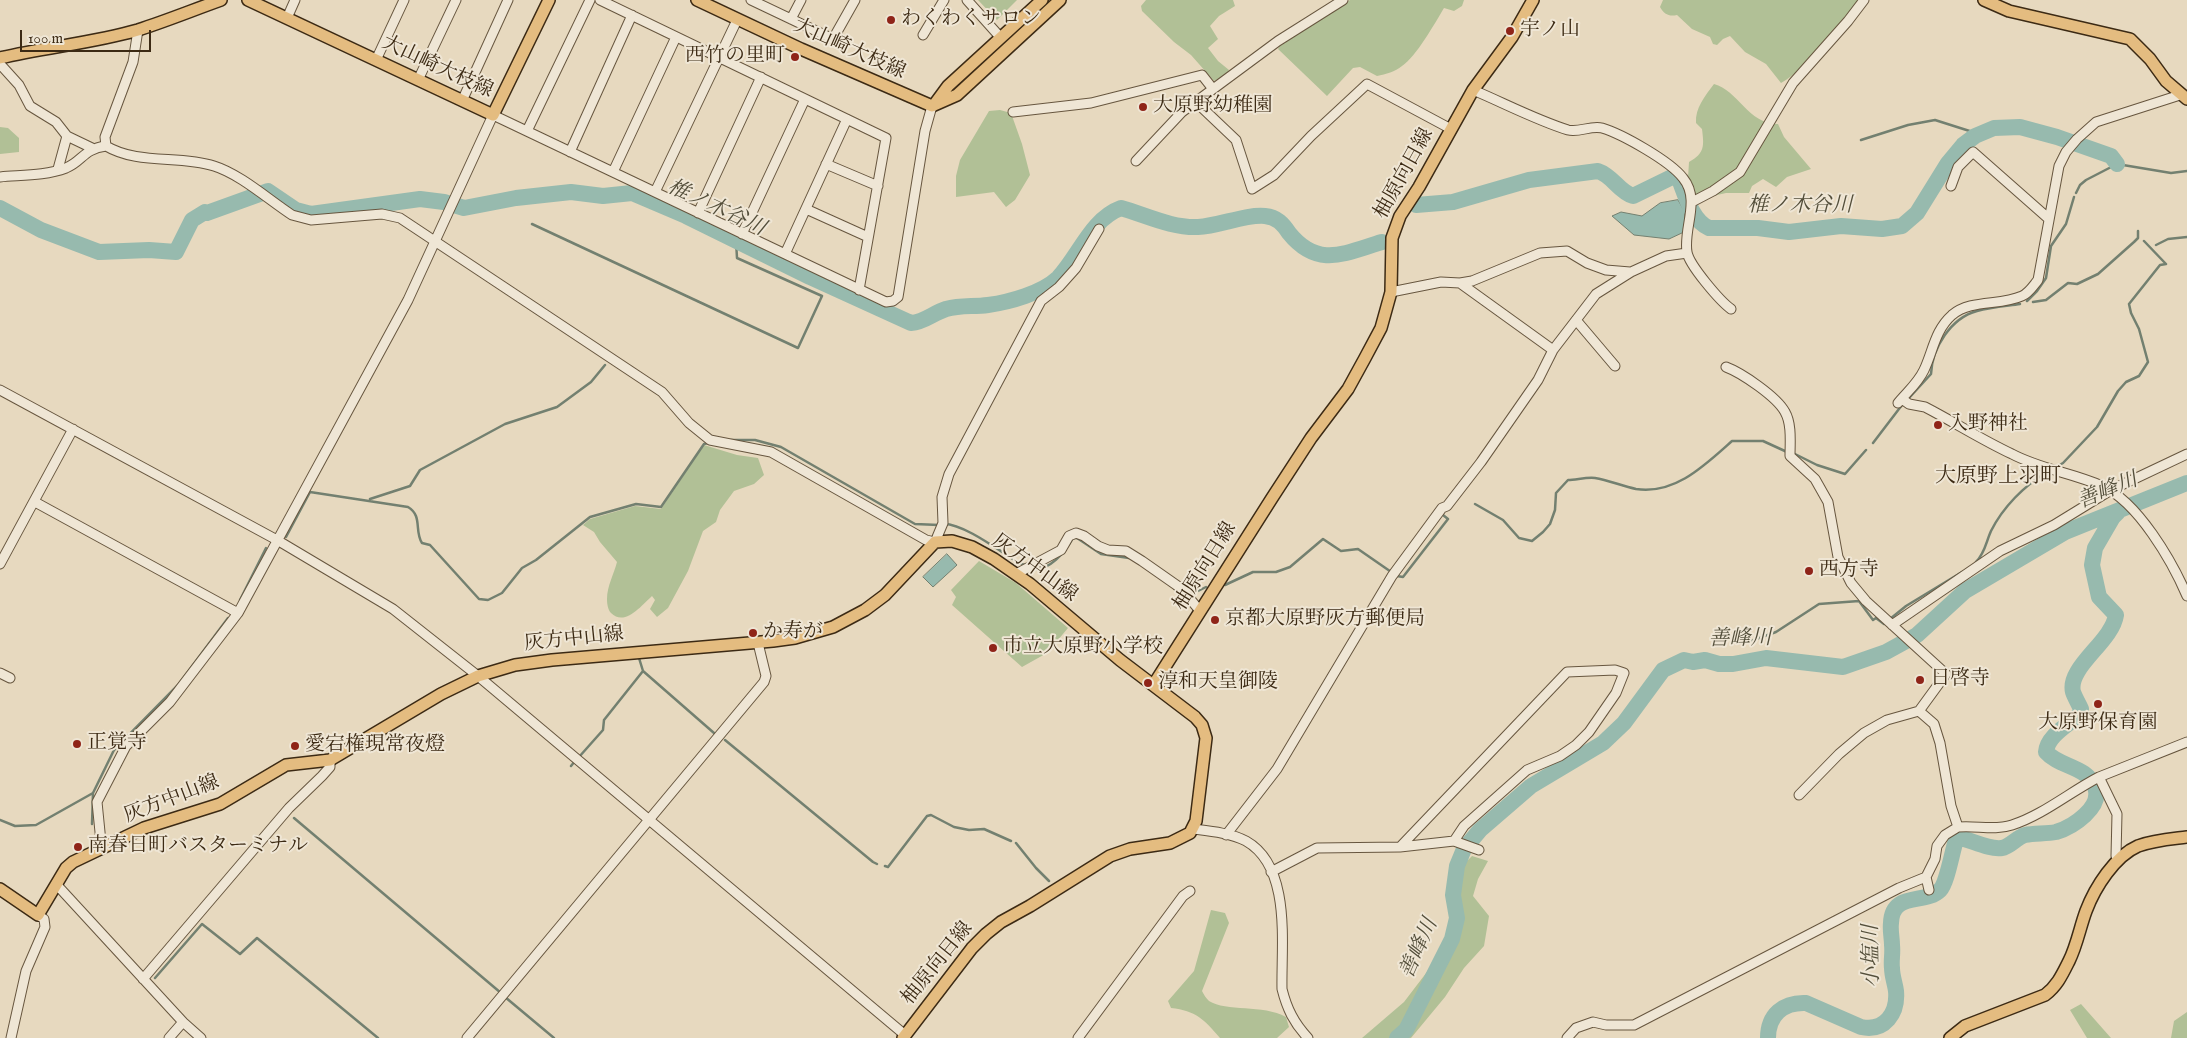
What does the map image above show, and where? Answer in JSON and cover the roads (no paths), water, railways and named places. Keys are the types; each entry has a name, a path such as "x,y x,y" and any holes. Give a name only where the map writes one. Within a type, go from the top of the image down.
{"main road":[{"path":"0,58 33,50 67,46 138,30 221,0"},
{"name":"大山崎大枝線","path":"248,0 493,115 550,0"},
{"name":"大山崎大枝線","path":"697,0 737,20 932,106"},
{"path":"932,106 948,86 1042,0"},
{"path":"932,106 957,95 1060,0"},
{"name":"柚原向日線","path":"1154,684 1311,438 1348,389 1381,328 1391,292 1390,253 1394,229 1400,216 1419,187 1473,90 1512,37 1533,0"},
{"path":"1984,0 2009,11 2130,39 2184,97"},
{"name":"灰方中山線","path":"38,915 69,865 100,848 144,828 220,804 286,765 330,760 441,694 478,676 515,665 552,660 758,643 795,638 818,632 851,619 885,595 934,542 947,541 963,544 994,559 1016,574 1120,660 1154,684"},
{"path":"1154,684 1195,717 1206,734 1203,772 1196,821 1193,829"},
{"name":"柚原向日線","path":"904,1036 972,948 1000,922 1030,906 1110,856 1130,849 1170,843 1183,838 1193,829"},
{"path":"1950,1038 1965,1026 2045,995 2055,988 2074,951 2086,910 2095,891 2119,860 2136,847 2154,841 2187,837"},
{"path":"0,889 38,915"}],"street":[{"path":"287,18 295,0"},
{"path":"376,60 404,0"},
{"path":"418,80 456,0"},
{"path":"462,101 508,0"},
{"path":"527,132 590,0"},
{"path":"600,0 886,138 859,290"},
{"path":"751,0 833,39 855,0"},
{"path":"790,19 801,0"},
{"path":"924,35 944,0"},
{"path":"968,0 1001,38"},
{"path":"1136,161 1182,112 1278,42 1343,0"},
{"path":"1691,206 1740,172 1793,82 1848,22 1864,0"},
{"path":"570,152 632,15"},
{"path":"655,192 737,20"},
{"path":"106,146 105,137 132,62 138,30"},
{"path":"613,172 676,37"},
{"path":"0,64 19,85 30,106 56,122 68,136 92,148"},
{"path":"1013,112 1091,103 1202,75 1213,89"},
{"path":"698,213 761,78"},
{"path":"1196,102 1236,140 1252,189 1274,175 1311,136 1366,84 1451,129"},
{"path":"1473,90 1570,130 1600,128 1639,146 1676,170 1684,179 1691,206 1687,253 1702,278 1723,303 1731,309"},
{"path":"2184,97 2096,122 2077,139 2066,152 2060,166 2038,280 2022,296 1963,308 1951,316 1934,341 1925,369 1900,401 1925,407 2013,455 2113,492 2136,515 2160,547 2180,580 2187,596"},
{"path":"742,234 805,98"},
{"path":"100,848 98,802 126,746 170,702 238,613 408,300 493,115 886,302 893,301 898,297 925,131 932,106"},
{"path":"785,254 847,119"},
{"path":"58,170 68,136"},
{"path":"0,177 58,170 67,167 92,148 106,146 113,150 158,160 183,159 215,166 234,176 292,215 300,218 311,220 368,214 391,215 400,218 662,392 689,423 710,440 771,452 917,536 934,542 943,524 942,497 953,466 1041,301 1060,287 1076,268 1099,229"},
{"path":"1951,186 1958,167 1973,152 2049,219"},
{"path":"826,164 878,186"},
{"path":"806,208 868,237"},
{"path":"1391,292 1441,282 1460,283 1472,281 1550,250 1567,251 1587,263 1606,270 1631,272"},
{"path":"1226,835 1277,769 1394,573 1442,508 1447,506 1481,462 1538,380 1553,350 1596,294 1631,272 1666,256 1687,253"},
{"path":"1460,283 1553,350"},
{"path":"1576,320 1615,366"},
{"path":"1726,367 1738,372 1785,411 1789,425 1790,452 1815,479 1828,502 1838,557 1851,583 1866,602 1946,674 1919,711 1887,720 1864,733 1839,754 1799,795"},
{"path":"0,390 278,540 393,609 478,676 904,1036"},
{"path":"0,564 72,430"},
{"path":"1894,627 2000,551 2054,525 2187,454"},
{"path":"35,502 238,613"},
{"path":"1016,574 1061,550 1069,536 1076,533 1103,548 1126,551 1142,561 1182,589 1200,611"},
{"path":"467,1038 764,682 766,676 758,643"},
{"path":"1400,847 1567,672 1615,670 1624,673 1616,693 1582,739 1560,756 1527,770 1464,826 1457,842"},
{"path":"0,673 10,678"},
{"path":"1919,711 1934,724 1940,743 1951,806 1958,827"},
{"path":"1567,1038 1576,1028 1593,1022 1606,1025 1634,1025 1899,888 1926,877 1935,860 1937,846 1945,835 1958,827 1970,826 1989,829 2011,825 2044,810 2094,780 2187,742"},
{"path":"143,979 289,808 330,767 330,760"},
{"path":"2094,780 2116,814 2116,856 2119,860"},
{"path":"1193,829 1246,841 1261,854 1271,872 1282,913 1284,999 1297,1026 1308,1038"},
{"path":"1271,872 1317,848 1400,847 1457,842 1479,850"},
{"path":"1926,877 1929,890"},
{"path":"56,884 183,1022 202,1038"},
{"path":"1078,1038 1183,896 1190,891"},
{"path":"11,1038 26,971 45,927 44,919 38,915"},
{"path":"169,1038 183,1022"}],"water":[{"path":"1678,200 1685,212 1684,232 1669,239 1634,235 1612,216 1621,212 1642,216 1660,203"},
{"path":"947,554 957,565 933,587 923,577"}],"waterway":[{"path":"1861,140 1908,125 1935,120 1979,134"},
{"name":"椎ノ木谷川","path":"1416,205 1453,202 1529,180 1598,171 1608,176 1623,191 1633,196 1674,176 1679,179 1698,220 1709,228 1758,228 1789,232 1841,226 1882,229 1902,226 1917,213 1948,163 1963,145 1975,136 1994,128 2020,127 2057,137 2111,156 2117,164"},
{"path":"2076,193 2080,185 2086,180 2117,164 2171,173 2187,171"},
{"name":"椎ノ木谷川","path":"0,208 41,230 99,252 149,250 176,252 192,220 205,212 207,213 268,191 296,210 311,214 420,199 444,202 464,208 516,198 571,192 603,196 632,193 686,216 810,277 911,323 921,321 946,309 1006,302 1043,288 1058,278 1066,269 1101,220 1121,208 1168,223 1188,227 1206,226 1249,217 1269,217 1279,222 1300,244 1321,255 1344,253 1382,242"},
{"path":"2027,301 2046,278 2051,246 2066,224 2074,197"},
{"path":"532,224 798,348 822,296 737,258 736,241"},
{"path":"2033,302 2046,300 2068,283 2077,284 2098,274 2138,238 2138,231"},
{"path":"2156,245 2168,239 2187,237"},
{"path":"2056,467 2063,463 2097,427 2118,391 2126,382 2139,376 2148,362 2139,329 2129,304 2160,265 2166,264 2144,241"},
{"path":"1909,398 1931,374 1932,364 1939,344 1951,327 1959,320 1977,311 2020,304"},
{"path":"370,499 410,486 420,470 505,424 557,407 591,382 605,365"},
{"path":"1873,443 1902,405"},
{"path":"731,440 755,440 781,447 915,524 939,525"},
{"path":"1475,504 1503,520 1519,538 1532,541 1550,524 1555,510 1556,493 1568,480 1595,478 1636,489 1650,490 1676,483 1688,476 1732,441 1763,441 1787,452"},
{"path":"286,537 310,492 408,507 413,511 417,519 422,543 430,545 479,599 488,600 502,593 522,568 536,560 590,517 636,504 661,507 704,444 708,443"},
{"path":"1793,453 1817,465 1845,474 1866,450"},
{"path":"1976,562 1996,522 2008,505 2022,490 2047,472"},
{"name":"善峰川","path":"1397,1038 1406,1030 1452,939 1457,918 1453,895 1457,866 1464,849 1480,830 1531,786 1603,743 1624,723 1663,670 1684,660 1693,662 1705,660 1719,664 1733,664 1766,658 1843,667 1886,652 1917,635 1965,591 2065,532 2187,483"},
{"name":"小塩川","path":"1768,1038 1771,1023 1778,1012 1798,1003 1806,1003 1861,1027 1877,1027 1883,1024 1892,1013 1896,999 1892,974 1891,926 1893,913 1897,906 1903,902 1926,897 1940,890 1947,874 1956,840 1961,838 1987,847 2002,848 2025,835 2052,833 2070,826 2091,809 2095,802 2096,794 2091,780 2086,775 2058,761 2046,752 2047,746 2054,736 2079,715 2081,709 2073,692 2073,683 2083,664 2113,625 2116,615 2099,597 2092,565 2095,548 2113,517 2118,512"},
{"path":"1225,585 1253,572 1276,572 1290,567 1323,539 1341,551 1358,549 1397,576 1403,577 1448,519 1443,515"},
{"path":"944,524 953,525 973,534 1021,564 1026,565"},
{"path":"1031,570 1051,564 1061,555 1073,538 1077,538 1101,554 1129,558"},
{"path":"240,600 266,548"},
{"path":"1890,619 1906,606 1962,572"},
{"path":"1173,587 1182,599 1186,597"},
{"path":"1190,595 1206,587"},
{"path":"1748,642 1776,632 1819,604 1859,601 1873,620 1876,618 1884,624"},
{"path":"92,824 93,793 114,750 178,685 228,618"},
{"path":"639,658 643,671 714,733"},
{"path":"579,757 603,730 604,720 643,671"},
{"path":"725,740 877,864"},
{"path":"571,766 575,761"},
{"path":"0,820 15,826 36,825 93,793"},
{"path":"885,866 888,867 927,816 931,815 954,827 969,830 984,829 1011,841"},
{"path":"294,818 501,993"},
{"path":"1016,843 1049,881"},
{"path":"155,978 202,924 240,954 257,938 378,1038"},
{"path":"505,997 554,1038"}],"place":[{"name":"わくわくサロン","path":"891,20"},
{"name":"宇ノ山","path":"1510,31"},
{"name":"西竹の里町","path":"795,57"},
{"name":"大原野幼稚園","path":"1143,107"},
{"name":"入野神社","path":"1938,425"},
{"name":"西方寺","path":"1809,571"},
{"name":"京都大原野灰方郵便局","path":"1215,620"},
{"name":"か寿が","path":"753,633"},
{"name":"市立大原野小学校","path":"993,648"},
{"name":"日啓寺","path":"1920,680"},
{"name":"淳和天皇御陵","path":"1148,683"},
{"name":"大原野保育園","path":"2098,704"},
{"name":"正覚寺","path":"77,744"},
{"name":"愛宕権現常夜燈","path":"295,746"},
{"name":"南春日町バスターミナル","path":"78,847"}],"district":[{"name":"大原野上羽町","path":"1998,478"}]}
